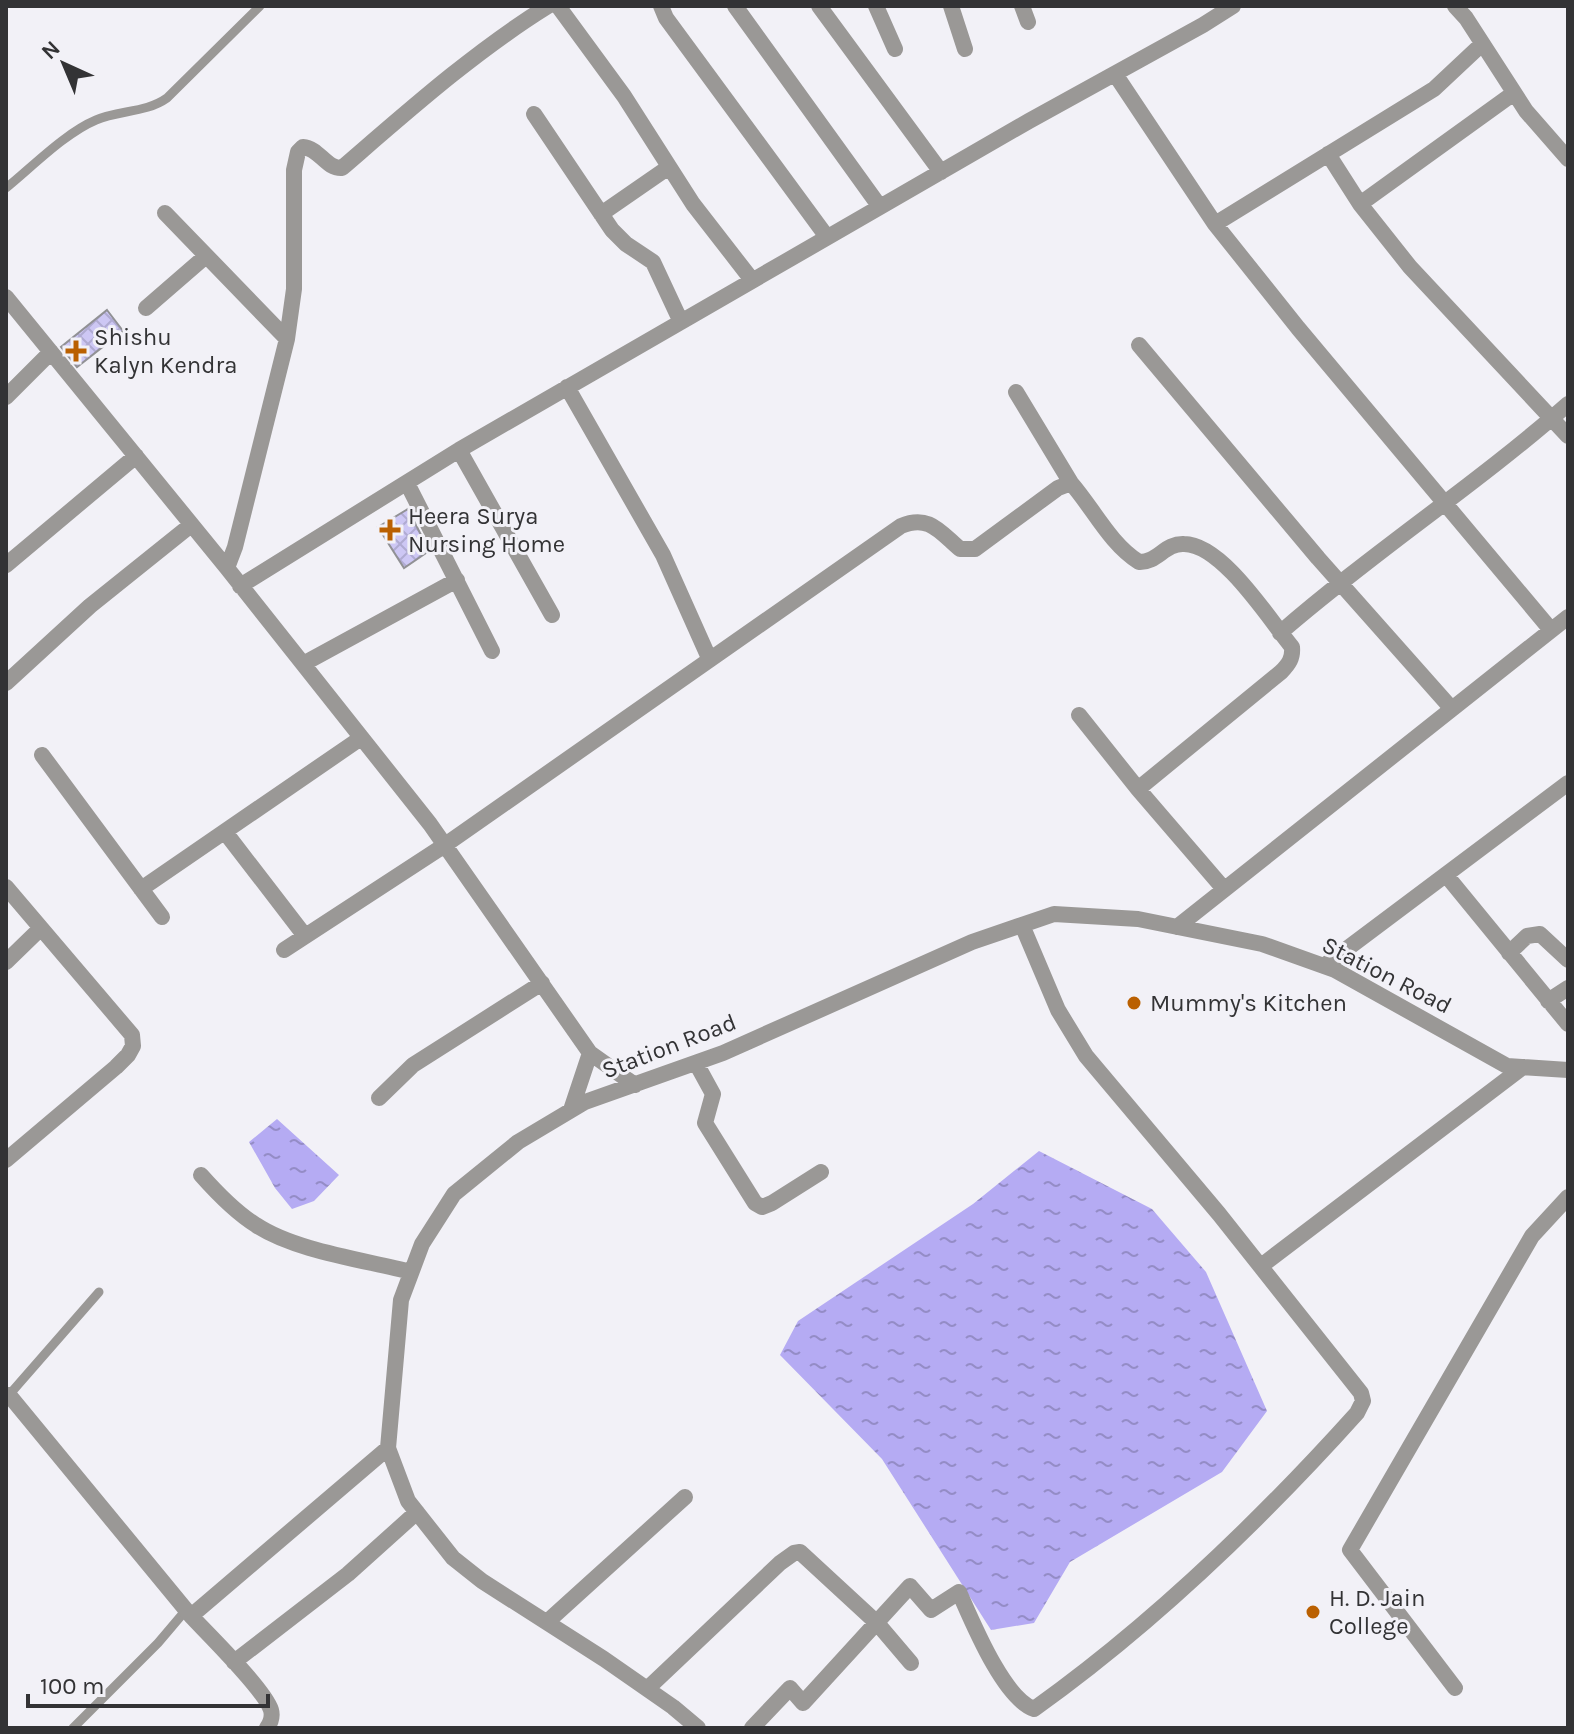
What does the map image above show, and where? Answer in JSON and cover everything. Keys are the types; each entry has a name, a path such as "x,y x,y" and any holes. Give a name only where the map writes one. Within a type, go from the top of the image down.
{"street":[{"path":"227,568 235,547 287,339 294,289 294,170 300,149 309,147 334,168 342,168 445,80 513,28 548,6"},
{"path":"558,6 624,96 693,204 752,280"},
{"path":"661,6 666,18 827,237"},
{"path":"735,6 880,207"},
{"path":"819,6 941,172"},
{"path":"876,6 895,49"},
{"path":"951,6 965,49"},
{"path":"240,586 459,450 1233,6"},
{"path":"1455,6 1526,111 1568,159"},
{"path":"1215,224 1434,89 1482,44"},
{"path":"1115,74 1215,224 1551,630"},
{"path":"1360,204 1514,93"},
{"path":"534,114 621,240 653,262 681,322"},
{"path":"1328,154 1360,204 1410,267 1568,436"},
{"path":"601,214 669,167"},
{"path":"165,213 287,339"},
{"path":"146,308 206,256"},
{"path":"7,300 227,568 445,845 590,1053 635,1085"},
{"path":"1139,345 1452,709"},
{"path":"6,397 51,352"},
{"path":"567,387 663,555 709,658"},
{"path":"1016,392 1071,483 1132,557 1146,562 1180,543 1205,550 1227,567 1292,647 1289,664 1138,789"},
{"path":"1280,633 1339,581 1445,504 1568,404"},
{"path":"459,450 552,615"},
{"path":"6,565 136,456"},
{"path":"407,483 492,651"},
{"path":"284,950 445,845 901,526 914,520 929,523 960,549 975,549 1047,496 1071,483"},
{"path":"6,683 90,606 191,525"},
{"path":"303,664 457,580"},
{"path":"1177,927 1568,617"},
{"path":"1079,715 1224,889"},
{"path":"141,889 361,738"},
{"path":"42,755 162,917"},
{"path":"1324,966 1568,783"},
{"path":"225,832 305,936"},
{"path":"1446,875 1568,1024"},
{"path":"6,887 126,1027 132,1035 133,1046 116,1067 6,1160"},
{"name":"Station Road","path":"698,1728 647,1689 482,1581 453,1558 408,1501 388,1448 401,1300 422,1244 454,1194 518,1142 585,1102 696,1063 972,942 1054,914 1138,919 1262,944 1324,966 1507,1066 1568,1070"},
{"path":"752,1728 790,1688 803,1703 910,1586 931,1610 959,1592 983,1646 1000,1673 1028,1707 1034,1709 1128,1636 1220,1556 1298,1479 1357,1413 1363,1401 1361,1393 1261,1266 1086,1056 1058,1010 1022,925"},
{"path":"6,962 41,928"},
{"path":"1509,953 1527,936 1540,934 1568,960"},
{"path":"379,1098 413,1065 542,983"},
{"path":"1548,1001 1568,988"},
{"path":"571,1110 590,1053"},
{"path":"696,1063 713,1094 705,1123 755,1203 762,1207 772,1203 821,1172"},
{"path":"1261,1266 1523,1067"},
{"path":"201,1175 218,1194 257,1226 294,1244 411,1272"},
{"path":"1455,1688 1350,1550 1532,1236 1568,1197"},
{"path":"7,1394 188,1613 271,1707 271,1723 267,1728"},
{"path":"188,1613 388,1448"},
{"path":"547,1622 685,1497"},
{"path":"234,1662 348,1574 417,1512"},
{"path":"647,1689 794,1553 807,1556 877,1623 911,1663"}],"lane":[{"path":"6,188 73,133 94,120 150,107 167,98 260,6"},
{"path":"7,1394 99,1292"},
{"path":"73,1728 188,1613"}],"water":[{"path":"277,1119 339,1175 314,1201 292,1209 275,1188 249,1142"},
{"path":"1039,1151 1152,1209 1206,1272 1267,1411 1222,1472 1070,1562 1034,1623 991,1630 882,1459 780,1355 798,1321 973,1204"}],"building":[{"path":"107,310 123,331 77,367 61,347"},
{"path":"408,509 429,551 404,568 378,527"}],"place":[{"name":"Shishu Kalyn Kendra","path":"76,351"},
{"name":"Heera Surya Nursing Home","path":"390,530"},
{"name":"Mummy's Kitchen","path":"1134,1003"},
{"name":"H. D. Jain College","path":"1313,1612"}]}
